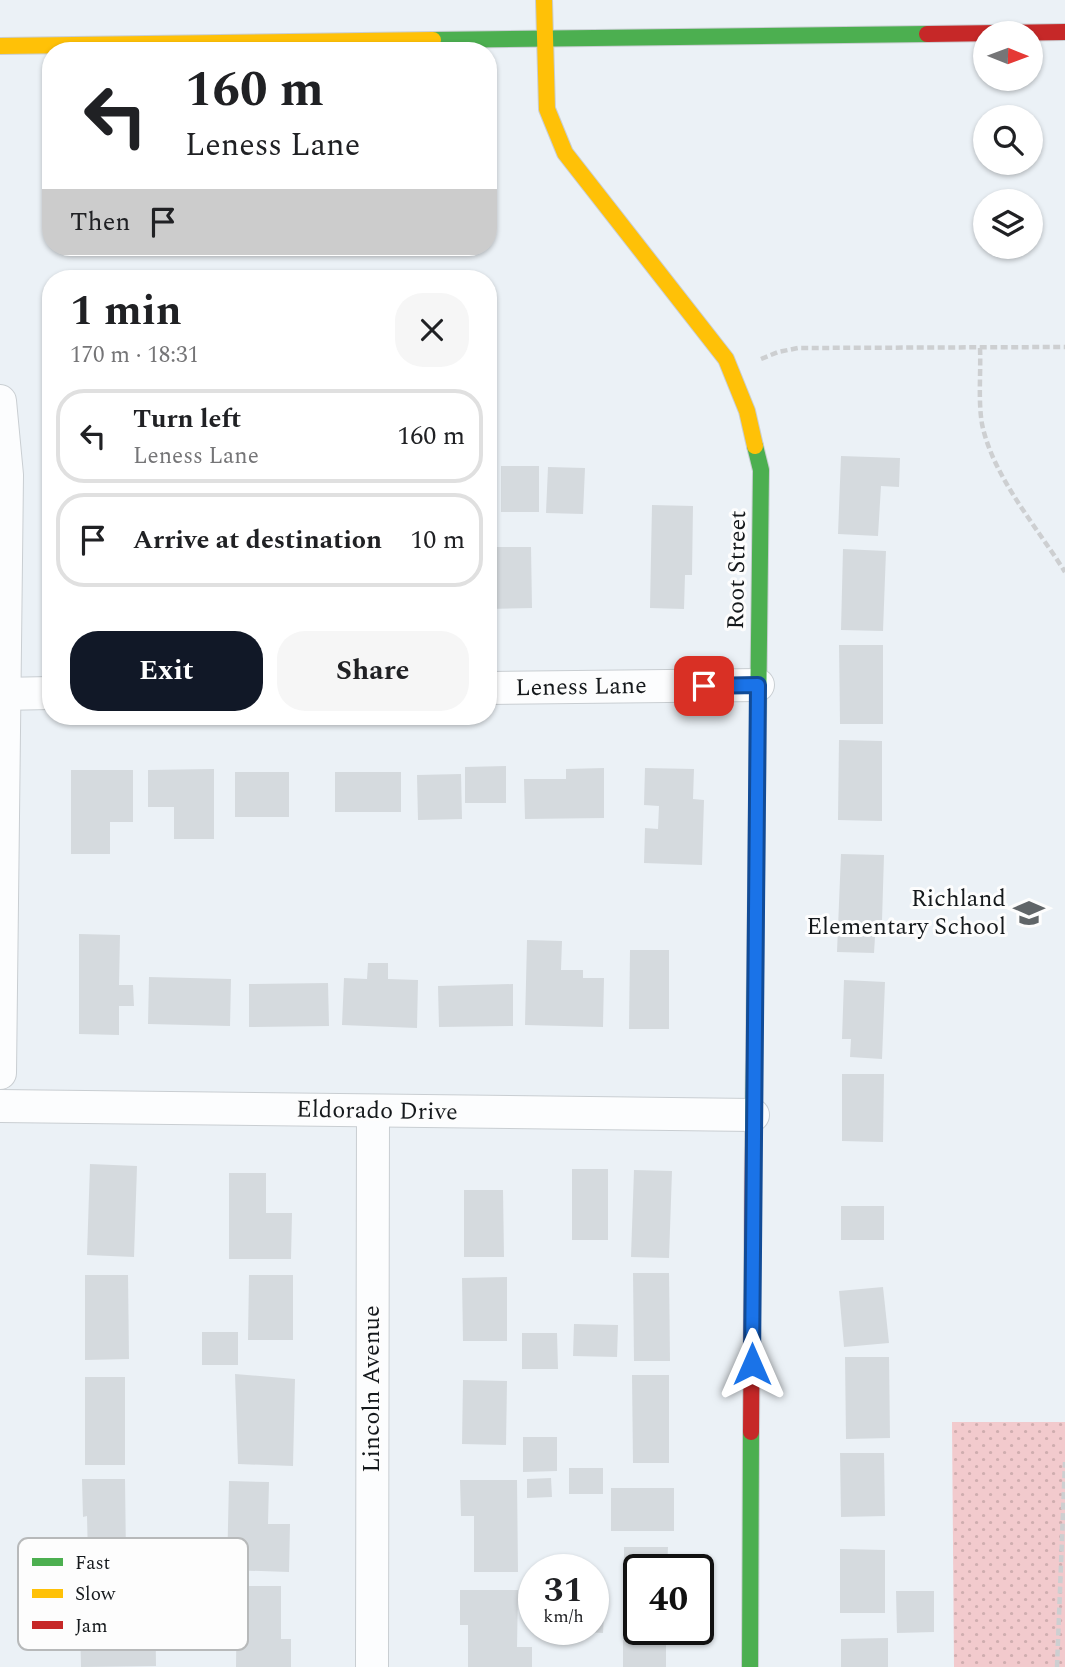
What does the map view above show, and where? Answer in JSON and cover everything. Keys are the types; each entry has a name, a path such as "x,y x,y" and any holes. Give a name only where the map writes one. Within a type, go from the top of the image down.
{"street":[{"name":"Root Street","path":"544,0 547,109 565,153 726,359 747,411 761,470 750,1667"},
{"path":"311,42 1065,32"},
{"path":"0,46 42,45"},
{"path":"0,401 7,475 2,694 0,1073"},
{"name":"Leness Lane","path":"497,688 758,685"},
{"path":"2,694 42,693"},
{"name":"Eldorado Drive","path":"0,1105 753,1115"},
{"name":"Lincoln Avenue","path":"372,1667 373,1111"}],"path":[{"path":"731,370 778,352 798,348 1065,348"},
{"path":"981,348 981,410 986,437 1018,502 1065,572"},
{"path":"1058,1667 1065,1462"}],"shaded area":[{"path":"952,1422 1065,1422 1065,1667 954,1667"}],"building":[{"path":"841,456 900,458 899,487 881,486 878,536 838,534"},
{"path":"501,466 539,466 539,512 501,512"},
{"path":"548,467 585,468 583,514 546,513"},
{"path":"652,505 693,506 692,575 685,575 684,609 650,608"},
{"path":"497,547 531,547 532,608 497,609"},
{"path":"843,549 886,551 883,631 841,630"},
{"path":"839,645 883,645 883,724 840,724"},
{"path":"839,740 882,741 882,821 838,820"},
{"path":"506,766 506,803 465,803 465,767"},
{"path":"604,768 604,818 525,819 524,779 566,779 566,769"},
{"path":"645,768 694,769 693,799 704,800 702,865 644,863 645,828 658,829 659,806 644,805"},
{"path":"214,769 214,839 174,839 174,807 148,807 148,770"},
{"path":"71,770 133,770 133,822 110,822 110,854 71,854"},
{"path":"235,772 289,772 289,817 235,817"},
{"path":"335,772 401,772 401,812 335,812"},
{"path":"461,774 462,819 418,820 417,775"},
{"path":"841,854 884,855 882,921 876,921 874,953 837,952"},
{"path":"79,934 120,935 119,985 133,985 134,1006 119,1006 119,1035 79,1034"},
{"path":"527,940 562,941 561,970 583,970 583,978 604,978 603,1027 525,1025"},
{"path":"630,950 669,950 669,1029 629,1029"},
{"path":"368,963 388,963 388,979 418,980 417,1028 342,1025 344,978 367,979"},
{"path":"149,977 231,979 230,1026 148,1024"},
{"path":"844,980 885,982 882,1059 850,1057 851,1039 842,1039"},
{"path":"328,983 329,1026 249,1027 249,984"},
{"path":"513,984 513,1026 439,1027 438,986"},
{"path":"842,1074 884,1074 883,1142 842,1141"},
{"path":"90,1164 137,1166 134,1257 87,1255"},
{"path":"572,1169 608,1169 608,1240 572,1240"},
{"path":"634,1170 672,1171 669,1258 631,1257"},
{"path":"229,1173 266,1173 266,1213 292,1213 291,1259 229,1259"},
{"path":"464,1190 503,1190 504,1257 464,1257"},
{"path":"841,1206 884,1206 884,1240 841,1240"},
{"path":"633,1273 669,1273 670,1361 634,1361"},
{"path":"85,1275 128,1275 129,1359 85,1360"},
{"path":"249,1275 293,1275 293,1340 248,1340"},
{"path":"507,1277 507,1341 463,1341 462,1278"},
{"path":"883,1287 889,1343 844,1347 839,1291"},
{"path":"574,1324 618,1325 617,1357 573,1356"},
{"path":"202,1332 238,1332 238,1365 202,1365"},
{"path":"522,1333 557,1333 558,1369 522,1369"},
{"path":"845,1357 889,1357 890,1438 846,1439"},
{"path":"235,1374 295,1379 293,1466 238,1464"},
{"path":"632,1375 669,1375 669,1463 633,1463"},
{"path":"85,1377 125,1377 125,1465 85,1465"},
{"path":"463,1380 507,1381 506,1445 462,1444"},
{"path":"523,1437 557,1437 557,1471 523,1472"},
{"path":"840,1453 884,1453 885,1516 841,1517"},
{"path":"569,1468 603,1468 603,1494 569,1494"},
{"path":"551,1478 552,1497 527,1498 527,1479"},
{"path":"82,1479 125,1479 126,1538 88,1538 87,1516 83,1517"},
{"path":"460,1480 517,1480 518,1572 474,1572 474,1516 461,1516"},
{"path":"229,1481 269,1482 268,1524 290,1524 289,1572 248,1571 248,1538 228,1538"},
{"path":"611,1488 674,1488 674,1531 611,1531"},
{"path":"624,1547 668,1547 668,1554 624,1554"},
{"path":"840,1549 885,1550 885,1613 840,1613"},
{"path":"248,1586 281,1586 281,1639 291,1639 291,1667 236,1667 236,1650 248,1650"},
{"path":"460,1590 518,1590 517,1647 532,1647 532,1667 468,1667 468,1625 460,1625"},
{"path":"896,1591 934,1591 934,1632 897,1633"},
{"path":"888,1638 888,1667 841,1667 841,1639"},
{"path":"623,1645 666,1645 666,1667 623,1667"},
{"path":"81,1650 156,1650 156,1666 81,1667"}],"traffic: fast":[{"path":"433,40 927,34"},
{"path":"753,1145 761,470 755,446"},
{"path":"750,1667 751,1432"}],"traffic: slow":[{"path":"544,0 547,109 565,153 726,359 747,411 755,446"},
{"path":"289,42 433,40"},
{"path":"0,46 42,45"}],"traffic: jam":[{"path":"927,34 1065,32"},
{"path":"751,1432 753,1145"}],"place":[{"name":"Richland Elementary School","path":"1029,913"}],"route":[{"path":"704,686 758,685 752,1364"}]}
